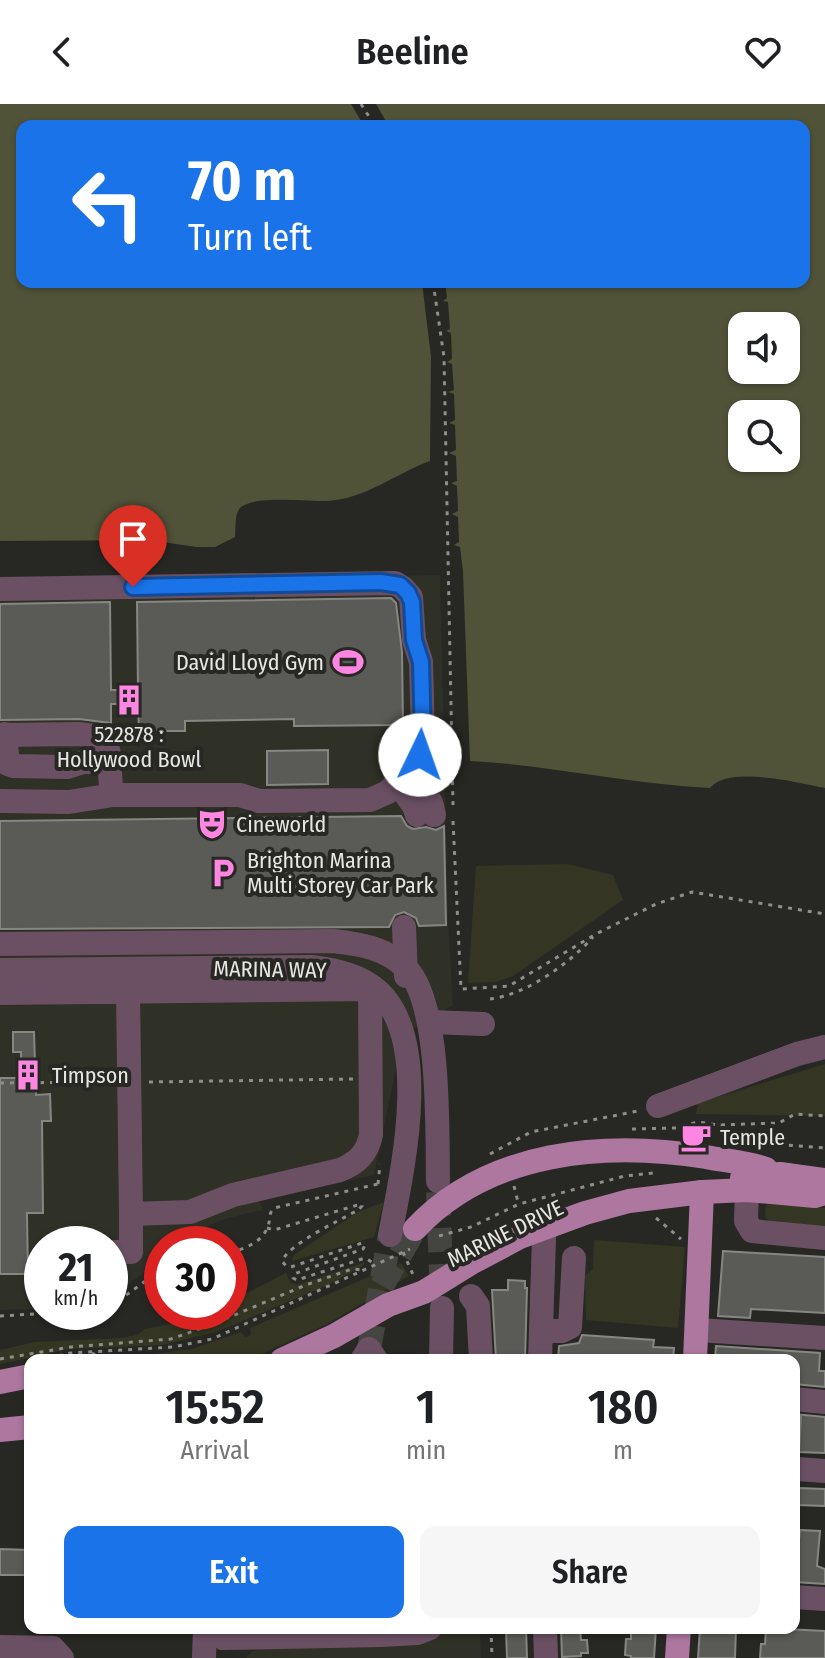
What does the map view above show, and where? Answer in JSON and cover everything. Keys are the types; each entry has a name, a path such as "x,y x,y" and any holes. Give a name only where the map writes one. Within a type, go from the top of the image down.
{"main road":[{"path":"427,1229 443,1203 482,1181 531,1163 580,1152 650,1149 760,1167 780,1174"},
{"name":"MARINE DRIVE","path":"388,1305 416,1279 466,1248 515,1223 575,1200 650,1182 684,1178 760,1178 780,1174 825,1180"},
{"name":"MARINE DRIVE","path":"295,1354 388,1305 424,1292 471,1263 541,1228 629,1201 747,1190 815,1196 825,1193"},
{"path":"696,1354 702,1192"},
{"path":"0,1382 24,1377"},
{"path":"0,1430 24,1428"},
{"path":"677,1658 679,1634"}],"street":[{"path":"0,589 381,582 400,585 412,602 414,640 421,662 423,740 418,760 382,796 370,800 259,801 240,795 113,795 55,811 0,801"},
{"path":"108,762 83,762 67,767 14,766 6,760 2,734 95,735 106,740 108,762 109,784 113,795"},
{"path":"399,780 414,806 426,815"},
{"path":"404,927 407,1054"},
{"name":"MARINA WAY","path":"0,944 333,941 362,945 387,954 407,969 423,997 430,1022 438,1181"},
{"name":"MARINA WAY","path":"0,970 282,967 341,971 369,985 387,1002 398,1021 407,1054 407,1144 390,1235"},
{"path":"0,993 370,989 371,1138 365,1152 352,1164 224,1198 190,1212 131,1214"},
{"path":"128,992 131,1214 131,1252 128,1252"},
{"path":"430,1022 483,1024"},
{"path":"653,1108 797,1054 825,1047"},
{"path":"747,1190 746,1221 752,1231 825,1238"},
{"path":"540,1354 544,1239 541,1228"},
{"path":"541,1331 562,1331 570,1327 574,1258"},
{"path":"471,1296 478,1306 481,1354"},
{"path":"441,1354 442,1308"},
{"path":"698,1330 825,1338"},
{"path":"800,1400 825,1402"},
{"path":"800,1469 825,1471"},
{"path":"800,1597 825,1599"},
{"path":"204,1658 218,1638 311,1634"},
{"path":"545,1634 546,1658"},
{"path":"0,1647 53,1648 62,1658"}],"path":[{"path":"434,288 444,357 455,881 461,989 509,986 596,934 656,904 692,892 825,914"},
{"path":"490,999 519,993 577,954 596,934"},
{"path":"0,1083 370,1079"},
{"path":"490,1154 531,1132 653,1108"},
{"path":"676,1128 698,1122 718,1125 779,1123 795,1114 825,1116"},
{"path":"718,1125 734,1141"},
{"path":"749,1142 825,1148"},
{"path":"427,1229 439,1235 471,1227 519,1204 625,1176 665,1171"},
{"path":"513,1182 519,1204"},
{"path":"248,1246 267,1228 270,1212 276,1207 378,1184"},
{"path":"267,1228 274,1230 361,1204 361,1208 295,1247 283,1256 282,1261 291,1267 362,1243 364,1249 294,1274 293,1278 365,1258 375,1264"},
{"path":"655,1217 687,1244"},
{"path":"30,1354 71,1347 171,1339 317,1281 352,1269 362,1270 212,1339 139,1351 78,1354"},
{"path":"0,1316 24,1315"},
{"path":"0,1359 24,1355"},
{"path":"491,1634 492,1658"}],"shaded area":[{"path":"0,104 351,104 360,120 16,120 16,288 423,288 431,357 430,461 367,491 341,499 248,503 237,513 235,537 215,547 148,540 0,541"},
{"path":"376,104 825,104 825,788 748,777 719,781 710,788 680,786 470,761 463,571 460,547 454,545 459,542 458,517 452,514 458,511 457,486 451,483 457,481 456,456 449,453 456,450 455,425 449,423 455,420 454,394 448,392 454,390 452,364 447,362 452,359 451,333 446,331 450,329 448,302 443,301 447,298 446,288 810,288 810,120 385,120"},
{"path":"440,575 448,921 453,1005 403,1035 374,1175 260,1201 262,1210 209,1226 144,1226 144,1273 128,1285 128,1226 24,1226 24,1309 0,1310 0,582"},
{"path":"567,864 613,875 623,900 513,976 496,982 468,983 476,866"},
{"path":"825,1064 825,1116 696,1114 698,1103"},
{"path":"384,1202 374,1237 292,1261 294,1255 358,1212"},
{"path":"766,1204 825,1208 825,1229 773,1224 765,1217"},
{"path":"594,1240 685,1247 678,1328 586,1320 585,1276 593,1269"},
{"path":"365,1262 328,1285 248,1319 248,1293 286,1273 290,1282 297,1285"},
{"path":"401,1263 409,1276 327,1324 261,1354 154,1354 192,1349 241,1332 245,1337 251,1335 250,1328"},
{"path":"144,1330 221,1330 162,1345 24,1354 24,1359 0,1364 0,1350 35,1342 137,1335"},
{"path":"264,1634 480,1634 481,1658 246,1658 252,1651 263,1649"}],"building":[{"path":"391,598 396,603 402,652 403,725 294,726 294,719 185,721 185,731 139,731 138,704 111,704 111,723 79,719 0,720 0,604 110,602 111,690 138,690 137,602"},
{"path":"328,750 328,784 267,785 267,751"},
{"name":"Brighton Marina Multi Storey Car Park","path":"401,816 413,829 426,827 436,830 444,826 446,925 419,926 416,918 404,912 395,915 389,927 0,929 0,821"},
{"path":"13,1032 34,1032 36,1095 50,1094 51,1121 42,1121 43,1213 27,1213 24,1274 0,1274 0,1078 21,1078 21,1052 13,1052"},
{"path":"723,1251 825,1257 825,1313 751,1309 750,1318 718,1316"},
{"path":"508,1280 525,1281 525,1354 496,1354 492,1290 508,1290"},
{"path":"582,1335 654,1340 653,1347 674,1348 674,1354 558,1354 559,1346 579,1343"},
{"path":"716,1346 820,1353 819,1371 825,1371 825,1387 800,1385 800,1354 715,1354"},
{"path":"800,1415 825,1417 825,1453 800,1452"},
{"path":"800,1488 825,1489 825,1506 800,1505"},
{"path":"800,1530 820,1531 817,1566 825,1569 825,1584 800,1582"},
{"path":"0,1549 24,1550 24,1575 0,1575"},
{"path":"800,1630 825,1631 825,1658 760,1658 761,1644 765,1644 766,1634 800,1634"},
{"path":"506,1634 526,1634 527,1658 507,1658"},
{"path":"561,1634 580,1634 581,1640 587,1640 588,1653 562,1657"},
{"path":"631,1634 656,1634 654,1658 625,1655 626,1639 631,1639"},
{"path":"700,1634 736,1634 735,1658 698,1658"}],"tunnel":[{"path":"438,1192 442,1299"},
{"path":"382,1286 415,1229"},
{"path":"369,1349 390,1235"}],"place":[{"name":"David Lloyd Gym","path":"348,662"},
{"name":"522878 : Hollywood Bowl","path":"129,700"},
{"name":"Cineworld","path":"212,824"},
{"name":"Brighton Marina Multi Storey Car Park","path":"223,873"},
{"name":"Timpson","path":"28,1075"},
{"name":"Temple","path":"696,1137"}],"route":[{"path":"133,587 381,582 400,585 412,602 414,640 421,662 423,747 420,755"}]}
